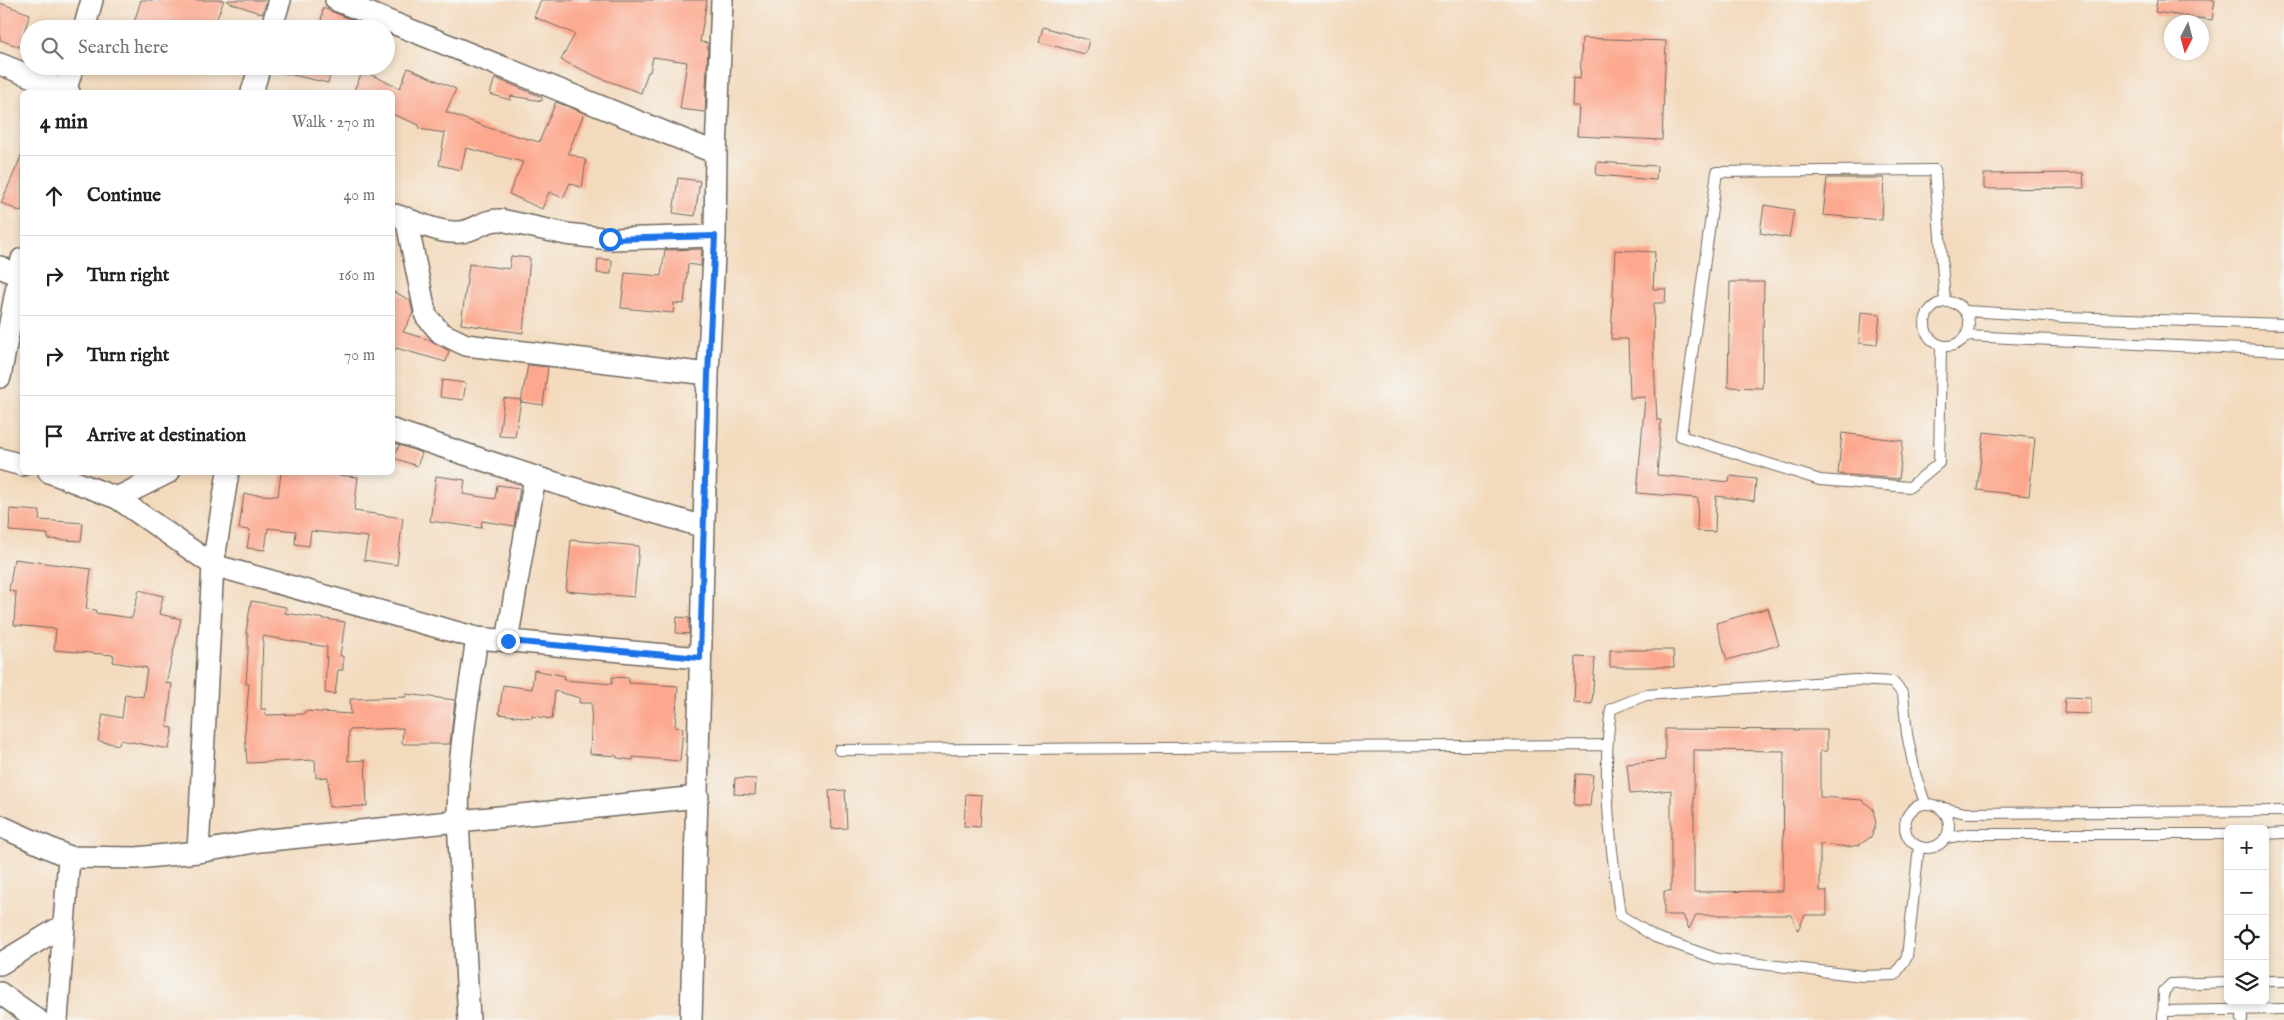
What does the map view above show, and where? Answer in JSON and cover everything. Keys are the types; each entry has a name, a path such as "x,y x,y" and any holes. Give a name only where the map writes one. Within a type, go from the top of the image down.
{"street":[{"path":"86,20 92,0"},
{"path":"274,20 280,0"},
{"path":"336,0 386,20"},
{"path":"691,1020 708,374 715,236 722,0"},
{"path":"395,24 716,152"},
{"path":"0,64 20,72"},
{"path":"26,75 62,90"},
{"path":"67,90 71,75"},
{"path":"253,90 257,75"},
{"path":"399,216 444,231 462,233 490,219 566,234 610,239 715,236"},
{"path":"399,216 426,316 441,334 466,345 708,374"},
{"path":"0,377 16,270"},
{"path":"395,431 535,477 704,527"},
{"path":"0,459 20,464"},
{"path":"56,475 117,498 213,565 478,638 700,658"},
{"path":"117,498 163,475"},
{"path":"198,852 213,565 228,475"},
{"path":"508,641 535,477"},
{"path":"469,1020 458,821 459,775 478,638"},
{"path":"0,826 69,857 136,858 198,852 260,841 698,797"},
{"path":"57,1020 69,857"},
{"path":"0,964 64,925"},
{"path":"0,993 38,1020"}],"lane":[{"path":"1941,346 1939,463 1910,487 1820,480 1682,436 1717,172 1935,170 1944,302"},
{"path":"1966,311 1970,328 1966,336 1955,345 1941,346 1929,337 1925,322 1931,308 1944,302 1952,302 1966,311 2064,317 2284,324"},
{"path":"1966,336 2284,351"},
{"path":"1919,847 1907,957 1895,976 1862,976 1718,959 1655,937 1620,915 1609,836 1606,745 1611,709 1646,695 1855,680 1893,682 1903,694 1913,763 1925,803"},
{"path":"839,750 1606,745"},
{"path":"2224,834 1969,834 1946,838 1934,847 1919,847 1907,837 1904,822 1911,809 1925,803 1965,813 2284,811"},
{"path":"1940,807 1950,821 1946,838"},
{"path":"2269,834 2284,834"},
{"path":"2269,981 2284,981"},
{"path":"2224,982 2171,984 2164,991 2163,1015 2284,1009"}],"building":[{"path":"141,0 224,0 216,20 135,20"},
{"path":"228,0 267,0 262,14 228,2"},
{"path":"541,0 707,0 700,42 708,43 705,112 680,109 687,62 653,57 650,72 648,72 641,93 600,78 561,60 575,34 534,17"},
{"path":"2157,0 2215,0 2212,20 2209,20 2209,15 2176,15 2155,12"},
{"path":"0,3 30,14 28,20 20,20 20,47 0,40"},
{"path":"323,8 353,20 321,20"},
{"path":"1043,27 1089,40 1085,54 1039,42"},
{"path":"1582,38 1666,41 1662,140 1577,136 1579,106 1572,106 1573,78 1580,79"},
{"path":"408,68 456,89 446,112 492,129 539,142 556,102 584,113 568,153 586,160 582,188 570,183 563,198 549,192 542,209 509,194 523,162 466,148 461,170 439,165 445,133 419,129 419,125 395,115 395,90 354,90 361,75 372,75 400,88"},
{"path":"293,75 330,75 328,83"},
{"path":"495,78 542,97 542,101 511,96 510,100 490,94"},
{"path":"20,159 20,211 1,203"},
{"path":"1597,162 1657,166 1656,180 1596,175"},
{"path":"2083,173 2084,188 1984,189 1984,174"},
{"path":"678,178 700,181 695,216 673,213"},
{"path":"1827,178 1884,178 1882,220 1823,215"},
{"path":"1764,205 1794,210 1789,238 1760,233"},
{"path":"702,249 701,266 688,264 684,304 674,303 673,313 621,308 625,273 661,276 665,250"},
{"path":"1615,250 1655,252 1653,289 1666,289 1665,303 1654,303 1653,344 1657,420 1661,420 1657,475 1729,482 1730,476 1756,479 1754,501 1716,496 1715,532 1697,531 1698,498 1637,493 1645,397 1630,398 1628,339 1611,339"},
{"path":"511,256 530,258 523,333 461,324 469,264 509,269"},
{"path":"598,259 612,260 611,274 597,273"},
{"path":"1730,282 1764,282 1762,388 1728,387"},
{"path":"395,292 410,300 413,313 403,332 430,340 449,351 446,362 396,348 395,350"},
{"path":"1861,312 1880,314 1877,345 1859,343"},
{"path":"528,365 548,367 543,405 521,402"},
{"path":"442,380 466,383 463,400 440,397"},
{"path":"504,398 521,400 515,437 499,436"},
{"path":"1984,432 2035,438 2029,496 1977,490"},
{"path":"1842,433 1903,441 1899,479 1838,474"},
{"path":"399,445 422,453 417,466 395,458"},
{"path":"281,475 358,477 354,511 403,518 397,565 364,560 368,537 311,531 309,546 295,544 296,531 268,528 265,550 247,548 250,530 239,529 244,494 278,496"},
{"path":"436,476 465,480 463,494 495,499 497,485 520,488 514,526 482,521 481,528 430,521"},
{"path":"10,509 40,511 39,520 83,523 81,541 48,539 48,534 9,531"},
{"path":"571,540 639,546 634,597 566,591"},
{"path":"14,559 91,569 86,609 96,610 95,613 132,618 139,590 163,596 159,614 181,619 166,683 172,684 167,727 173,728 169,749 120,740 119,745 98,741 103,714 122,718 125,694 143,697 147,668 113,662 114,655 54,650 56,629 14,625 16,592 9,591"},
{"path":"251,601 286,607 285,613 345,622 340,656 343,656 343,670 338,670 335,694 325,693 327,647 263,636 261,709 266,709 265,715 304,714 305,711 351,714 350,699 406,697 406,694 455,700 450,744 402,744 403,728 349,730 348,761 365,760 367,806 329,807 328,777 316,778 315,760 247,763 245,732 249,684 246,684 248,634 246,633"},
{"path":"1768,608 1779,645 1727,660 1716,623"},
{"path":"677,617 689,618 689,634 676,633"},
{"path":"1610,650 1673,650 1674,667 1610,667"},
{"path":"1576,657 1595,658 1592,704 1574,703"},
{"path":"534,670 565,676 564,680 612,684 612,677 629,678 629,683 678,686 675,727 683,728 680,761 633,757 633,760 617,758 617,756 590,754 592,703 579,703 580,698 555,691 552,719 499,714 503,685 532,689"},
{"path":"2065,697 2091,698 2091,714 2064,713"},
{"path":"1665,729 1827,730 1827,751 1820,751 1820,797 1862,800 1873,809 1876,823 1871,837 1859,845 1848,847 1820,844 1820,891 1827,891 1827,915 1805,915 1798,930 1791,915 1696,915 1689,929 1683,915 1664,915 1664,891 1671,891 1671,790 1630,794 1627,764 1665,760","holes":["1694,750 1784,751 1783,891 1694,892"]},
{"path":"1576,774 1593,775 1590,806 1574,805"},
{"path":"735,778 756,779 755,795 734,794"},
{"path":"845,790 847,828 832,829 829,791"},
{"path":"966,794 982,795 980,827 964,826"}],"route":[{"path":"508,641 700,658 708,374 715,236 610,239"}]}
